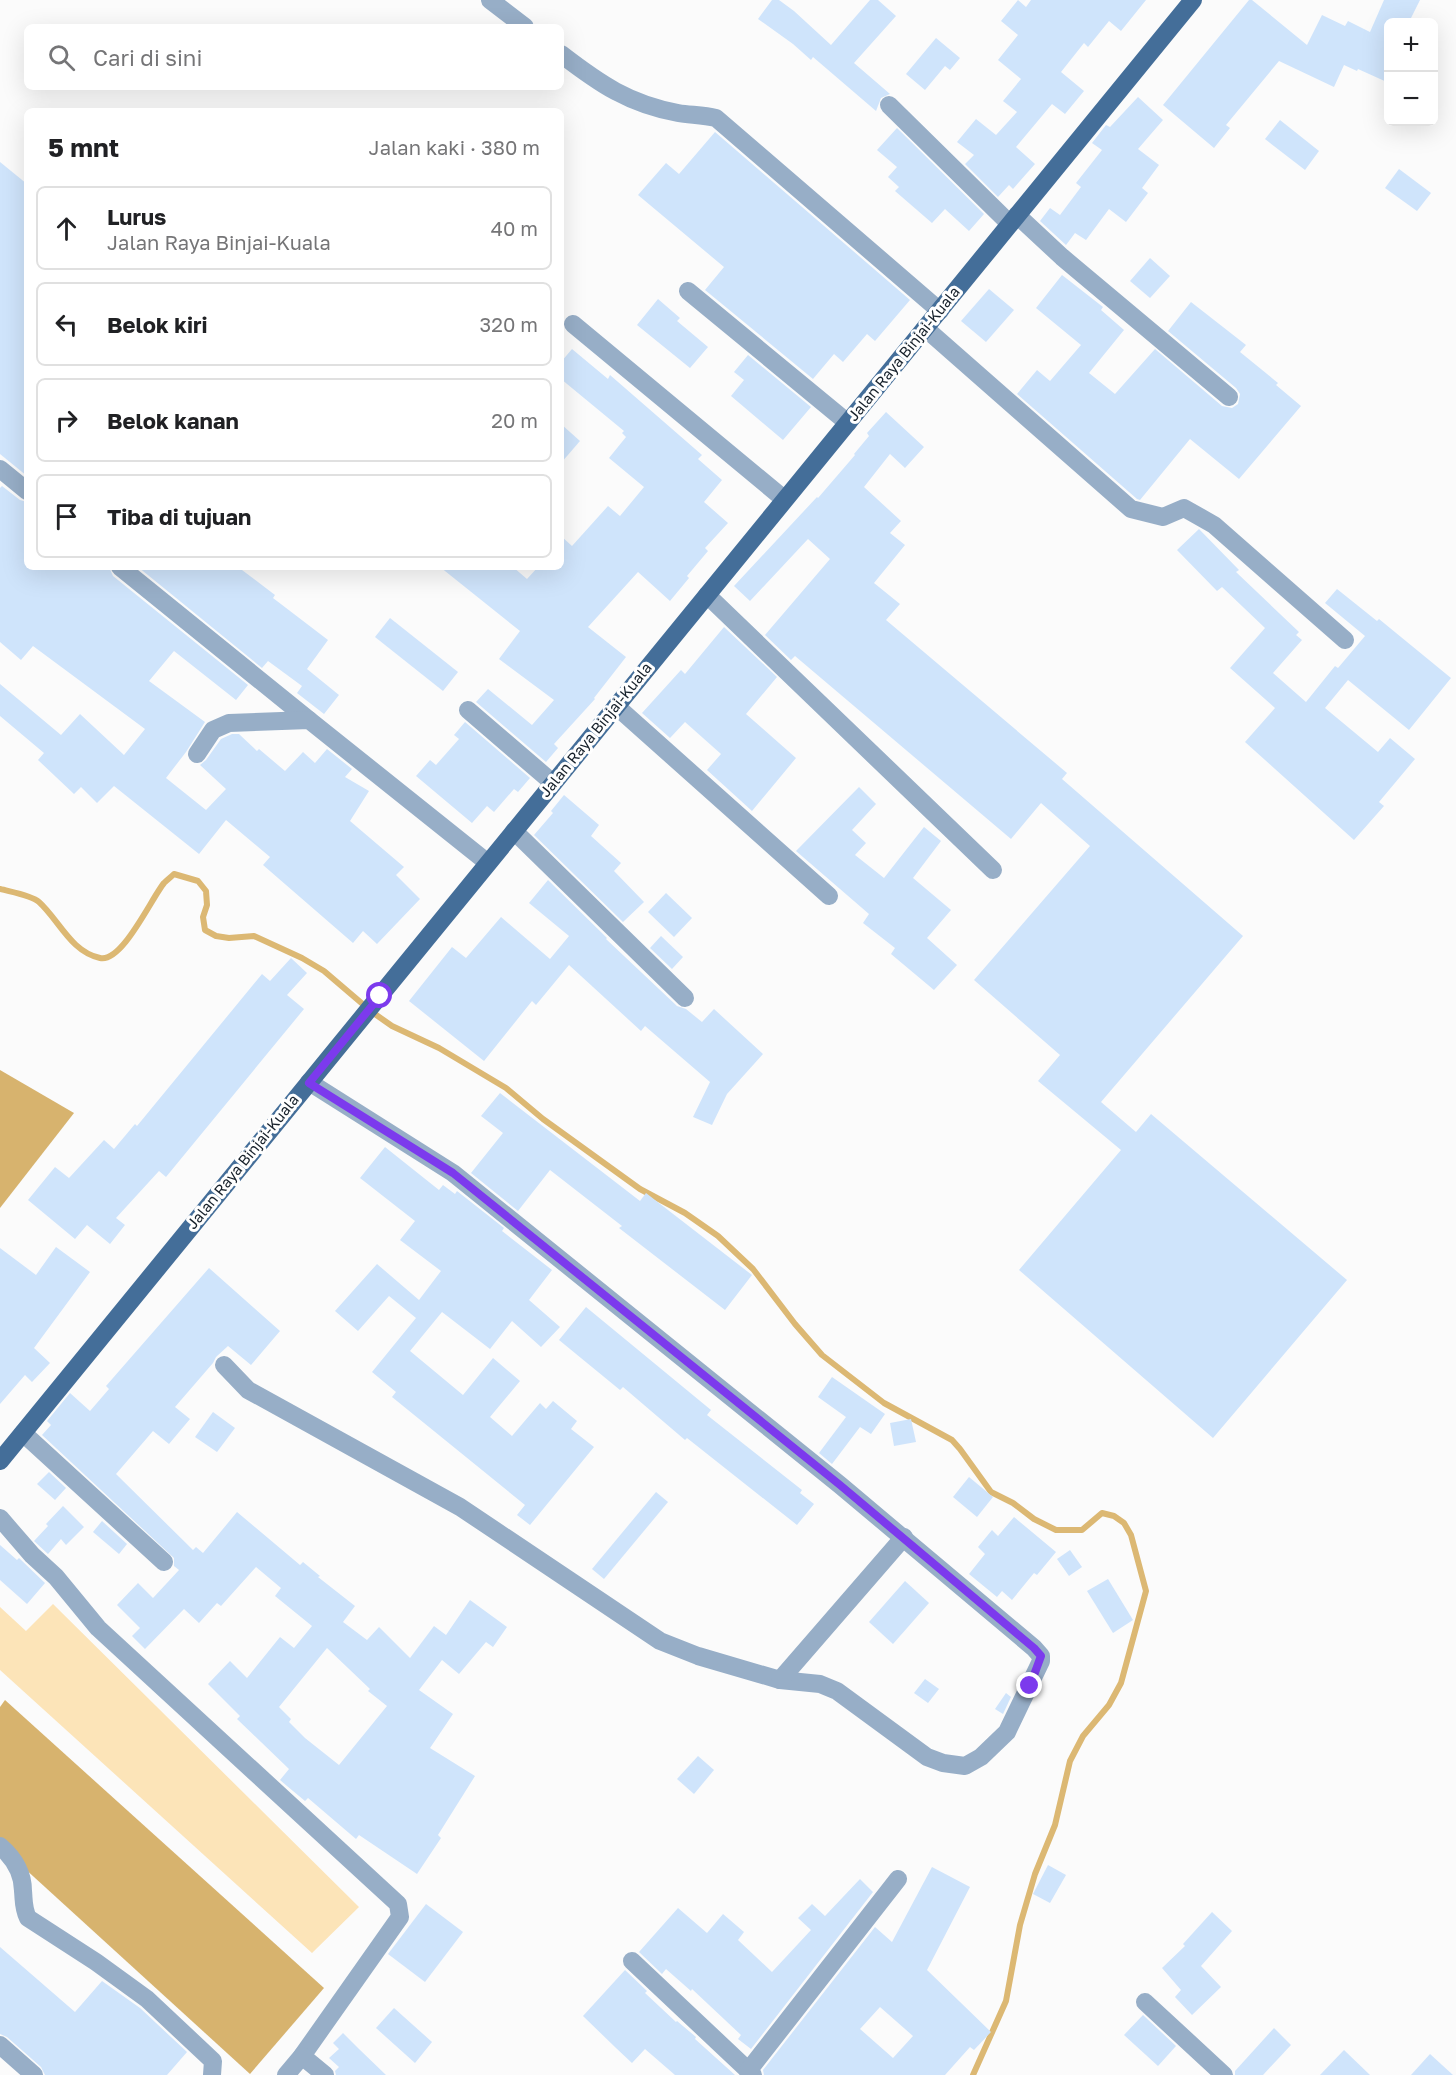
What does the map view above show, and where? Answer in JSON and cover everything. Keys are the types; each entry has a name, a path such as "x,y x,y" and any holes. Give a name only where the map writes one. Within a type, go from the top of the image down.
{"main road":[{"name":"Jalan Raya Binjai-Kuala","path":"3,1451 23,1432 1193,0"}],"street":[{"path":"490,0 521,24"},
{"path":"564,56 622,96 678,113 716,118 940,311"},
{"path":"888,105 1013,220 1062,256 1229,397"},
{"path":"688,291 848,423"},
{"path":"573,324 784,499"},
{"path":"925,328 1131,509 1162,517 1184,508 1201,517 1214,525 1345,640"},
{"path":"0,469 24,489"},
{"path":"124,570 488,863"},
{"path":"707,595 993,870"},
{"path":"616,706 829,896"},
{"path":"468,710 553,783"},
{"path":"197,754 213,730 229,723 309,720"},
{"path":"514,831 685,998"},
{"path":"224,1365 248,1390 460,1507 660,1641 698,1656 780,1680 820,1684 837,1691 927,1757 943,1763 965,1766 981,1757 1007,1732 1030,1686 1041,1656 904,1537 453,1173 309,1083"},
{"path":"23,1432 164,1562"},
{"path":"0,1518 32,1555 56,1577 98,1628 398,1904 400,1917 286,2075"},
{"path":"780,1680 904,1537"},
{"path":"0,1846 9,1853 17,1866 22,1879 23,1908 28,1918 96,1962 147,1999 213,2061 212,2075"},
{"path":"632,1960 750,2073 898,1880"},
{"path":"1145,2002 1224,2075"},
{"path":"0,2045 34,2075"},
{"path":"302,2055 324,2075"}],"shaded area":[{"path":"0,1070 74,1113 0,1208"},
{"path":"53,1604 359,1907 312,1953 0,1670 0,1607 26,1631"},
{"path":"5,1700 324,1988 250,2074 0,1846 0,1707"}],"building":[{"path":"772,0 779,0 794,11 831,45 870,0 878,0 896,16 854,63 890,94 881,98 876,111 813,57 811,60 758,19"},
{"path":"1018,0 1026,7 1031,0 1146,0 1121,31 1109,21 1088,47 1084,43 1061,72 1084,91 1065,114 1052,104 1016,147 1035,164 1013,189 1009,185 998,197 965,164 974,155 957,142 976,119 996,135 1017,112 1003,101 1021,79 998,60 1018,35 1001,21"},
{"path":"1249,0 1252,0 1307,45 1322,15 1345,26 1348,21 1370,32 1384,0 1420,0 1411,18 1384,18 1384,81 1344,65 1334,87 1279,61 1226,125 1230,128 1214,148 1163,105"},
{"path":"936,38 960,58 950,70 945,66 925,90 906,74"},
{"path":"1138,97 1163,120 1138,149 1159,165 1142,188 1148,193 1126,222 1109,209 1086,240 1075,233 1066,245 1040,221 1050,208 1060,215 1081,187 1076,183 1102,150 1092,143 1106,125 1110,127"},
{"path":"1280,120 1319,151 1305,170 1265,139"},
{"path":"897,128 984,214 969,231 945,209 932,223 895,191 899,187 888,177 897,167 877,150"},
{"path":"715,132 910,300 875,341 867,334 843,362 834,354 813,379 705,290 724,267 638,195 666,163 679,174"},
{"path":"0,162 24,182 24,474 0,454"},
{"path":"1399,169 1431,193 1417,211 1385,188"},
{"path":"1150,258 1170,276 1150,298 1130,281"},
{"path":"1062,275 1103,307 1101,310 1124,330 1089,373 1115,394 1155,349 1222,406 1232,408 1238,404 1240,394 1236,388 1168,331 1191,302 1246,345 1240,352 1278,383 1276,385 1301,406 1239,479 1190,439 1140,500 1137,499 1017,394 1037,370 1050,381 1081,345 1036,308"},
{"path":"989,289 1014,310 986,342 961,321"},
{"path":"658,299 680,318 677,321 708,347 690,368 637,325"},
{"path":"572,349 608,379 610,375 702,455 698,459 722,480 704,502 728,523 705,548 708,551 670,601 638,572 588,627 626,657 595,699 554,744 558,748 546,762 476,702 488,689 532,725 554,700 499,659 520,631 444,570 516,570 527,579 535,570 564,570 564,539 572,546 608,506 620,516 644,487 609,458 626,437 622,433 624,431 564,381 564,358"},
{"path":"748,355 811,407 783,440 731,396 744,380 734,372"},
{"path":"886,412 924,447 905,468 890,454 864,487 901,521 890,533 905,545 874,583 900,604 886,620 1067,773 1062,779 1243,936 1101,1102 1136,1132 1151,1114 1347,1280 1213,1438 1019,1270 1121,1150 1038,1081 1060,1055 974,980 1090,846 1041,803 1011,839 795,656 791,660 765,635 830,559 808,539 750,601 734,586 818,498 855,455 869,436 867,433"},
{"path":"564,427 580,441 564,460"},
{"path":"2,486 24,501 24,570 110,570 113,576 248,685 236,700 174,651 149,681 205,722 166,778 206,810 226,789 200,765 221,739 232,734 239,734 257,751 259,749 285,771 303,752 315,763 327,749 352,769 345,777 369,791 350,821 404,867 396,875 420,899 377,944 363,931 353,943 263,865 270,857 226,820 199,854 114,786 97,803 81,787 74,794 38,760 44,753 0,716 0,684 61,735 80,714 124,755 145,729 33,646 21,660 0,642 0,488"},
{"path":"1199,529 1239,570 1236,572 1299,632 1296,635 1302,640 1273,673 1306,702 1335,666 1338,668 1365,636 1325,603 1337,589 1377,621 1379,619 1451,678 1409,730 1348,680 1325,708 1378,752 1390,738 1415,759 1379,802 1384,806 1354,840 1245,742 1275,708 1230,668 1265,628 1222,587 1217,591 1177,550"},
{"path":"142,570 242,570 275,595 273,598 328,640 307,669 339,695 324,714 297,693 302,686 268,661 262,668"},
{"path":"390,618 458,672 443,691 375,637"},
{"path":"724,627 777,677 746,714 796,758 752,811 707,770 721,754 685,722 670,738 642,713 681,670 685,674"},
{"path":"465,722 530,778 518,792 514,789 494,812 487,806 472,823 416,776 430,760 436,765 459,739 454,735"},
{"path":"859,787 876,804 852,830 866,843 855,855 884,878 924,827 941,841 913,878 951,910 927,938 957,965 934,990 891,954 895,948 863,923 869,914 796,851"},
{"path":"564,795 599,825 591,836 621,863 614,871 644,902 623,922 534,835 553,813 551,811"},
{"path":"548,880 677,1006 686,1009 702,1022 714,1009 763,1054 727,1094 712,1125 693,1117 710,1082 645,1026 641,1031 569,965 536,1005 532,1001 484,1061 409,1001 452,947 466,958 501,917 550,959 569,936 529,903"},
{"path":"666,893 692,918 674,937 648,912"},
{"path":"661,936 683,957 672,969 650,948"},
{"path":"291,958 307,973 287,995 304,1009 166,1177 159,1171 116,1218 125,1225 110,1244 87,1225 75,1239 28,1200 55,1167 69,1178 104,1140 114,1149 135,1124 137,1126 262,974 270,981"},
{"path":"500,1093 640,1201 646,1193 752,1275 725,1310 619,1228 622,1226 550,1170 518,1211 471,1173 503,1133 481,1116"},
{"path":"385,1147 439,1190 443,1185 455,1194 457,1191 504,1228 502,1231 552,1270 529,1300 560,1327 541,1347 512,1321 490,1349 442,1312 410,1351 463,1395 493,1358 520,1381 490,1417 512,1436 540,1403 546,1409 553,1401 577,1421 571,1429 594,1447 530,1525 517,1515 525,1505 392,1397 396,1392 372,1372 416,1318 389,1296 358,1331 335,1311 377,1264 419,1300 441,1271 400,1240 415,1221 360,1178"},
{"path":"56,1247 90,1272 34,1348 50,1363 32,1382 25,1375 0,1404 0,1248 36,1275"},
{"path":"209,1268 280,1331 251,1365 228,1346 216,1357 175,1407 190,1419 169,1444 153,1431 116,1474 193,1550 196,1547 203,1553 237,1512 300,1565 303,1562 355,1606 343,1622 367,1640 379,1627 410,1658 434,1626 446,1635 470,1600 507,1627 493,1647 486,1642 459,1674 442,1660 419,1690 453,1714 430,1748 475,1776 438,1835 441,1838 417,1874 359,1835 356,1839 308,1798 305,1801 280,1780 289,1769 237,1719 240,1716 208,1684 230,1661 247,1678 280,1637 294,1648 312,1626 275,1596 281,1588 256,1567 221,1606 217,1603 199,1623 184,1609 145,1649 132,1636 140,1628 117,1605 138,1583 153,1598 179,1570 174,1566 174,1558 42,1435 51,1425 47,1421 70,1393 90,1411 109,1389 106,1386","holes":["327,1648 370,1689 368,1691 387,1706 339,1765 305,1738 289,1722 291,1719 279,1707"]},
{"path":"586,1307 711,1410 707,1415 802,1490 800,1493 814,1504 797,1525 687,1438 685,1440 623,1387 620,1390 559,1340"},
{"path":"832,1377 885,1414 871,1434 860,1427 832,1464 819,1453 846,1417 818,1397"},
{"path":"213,1412 235,1428 217,1452 195,1437"},
{"path":"911,1419 916,1442 894,1446 890,1423"},
{"path":"49,1472 66,1488 55,1500 37,1484"},
{"path":"969,1477 993,1497 977,1517 953,1497"},
{"path":"656,1492 668,1502 604,1579 592,1569"},
{"path":"63,1506 84,1527 66,1545 61,1539 48,1554 34,1541"},
{"path":"1014,1517 1056,1552 1037,1575 1034,1573 1012,1600 1002,1591 997,1597 969,1574 985,1554 978,1547 992,1530 998,1536"},
{"path":"102,1521 127,1544 119,1554 93,1532"},
{"path":"0,1545 17,1560 19,1558 45,1583 27,1604 0,1580"},
{"path":"1070,1550 1082,1567 1069,1576 1057,1559"},
{"path":"1108,1579 1133,1620 1113,1633 1087,1591"},
{"path":"905,1581 929,1603 893,1644 869,1622"},
{"path":"925,1679 939,1689 928,1703 914,1693"},
{"path":"1006,1693 1011,1697 1003,1714 995,1709"},
{"path":"698,1756 714,1770 694,1794 677,1779"},
{"path":"1048,1865 1066,1875 1050,1903 1033,1894"},
{"path":"932,1867 970,1887 927,1970 991,2032 974,2050 970,2047 945,2075 764,2075 763,2070 875,1927 892,1942","holes":["880,2007 913,2036 893,2058 860,2029"]},
{"path":"860,1879 873,1892 751,2049 738,2039 741,2035 692,1989 691,1991 666,1969 662,1974 639,1952 678,1908 707,1933 723,1914 744,1932 738,1940 772,1972 811,1930 798,1918 812,1904 825,1916"},
{"path":"426,1904 463,1932 425,1982 388,1954"},
{"path":"1212,1912 1232,1931 1201,1966 1221,1987 1192,2015 1175,1997 1181,1990 1162,1968 1185,1946 1183,1944"},
{"path":"0,1947 75,2012 102,1981 140,2008 187,2052 167,2075 45,2075 41,2067 7,2037 0,2034"},
{"path":"625,1970 647,1991 645,1993 696,2037 695,2039 735,2075 675,2075 645,2049 632,2063 616,2048 583,2016"},
{"path":"394,2008 432,2042 415,2063 376,2028"},
{"path":"1143,2015 1176,2046 1158,2066 1124,2035"},
{"path":"1274,2028 1291,2045 1263,2075 1235,2075 1235,2071"},
{"path":"343,2033 386,2075 336,2075 335,2071 339,2067 329,2058 339,2049 333,2043"},
{"path":"1344,2050 1370,2075 1320,2075"},
{"path":"1430,2054 1453,2075 1411,2075"}],"waterway":[{"path":"0,889 39,902 73,942 90,955 100,958 109,957 126,941 164,883 174,874 198,881 206,891 207,905 203,917 205,930 216,936 229,938 254,936 324,971 392,1026 439,1048 506,1088 543,1119 640,1189 685,1213 718,1236 753,1269 822,1355 884,1403 952,1440 991,1492 1056,1530 1082,1530 1102,1513 1114,1516 1124,1523 1131,1535 1146,1591 1121,1683 1109,1705 1083,1736 1070,1761 1055,1825 1035,1874 1020,1925 1006,2001 973,2075"}],"route":[{"path":"380,996 309,1083 453,1173 904,1537 1041,1656 1030,1686"}]}
